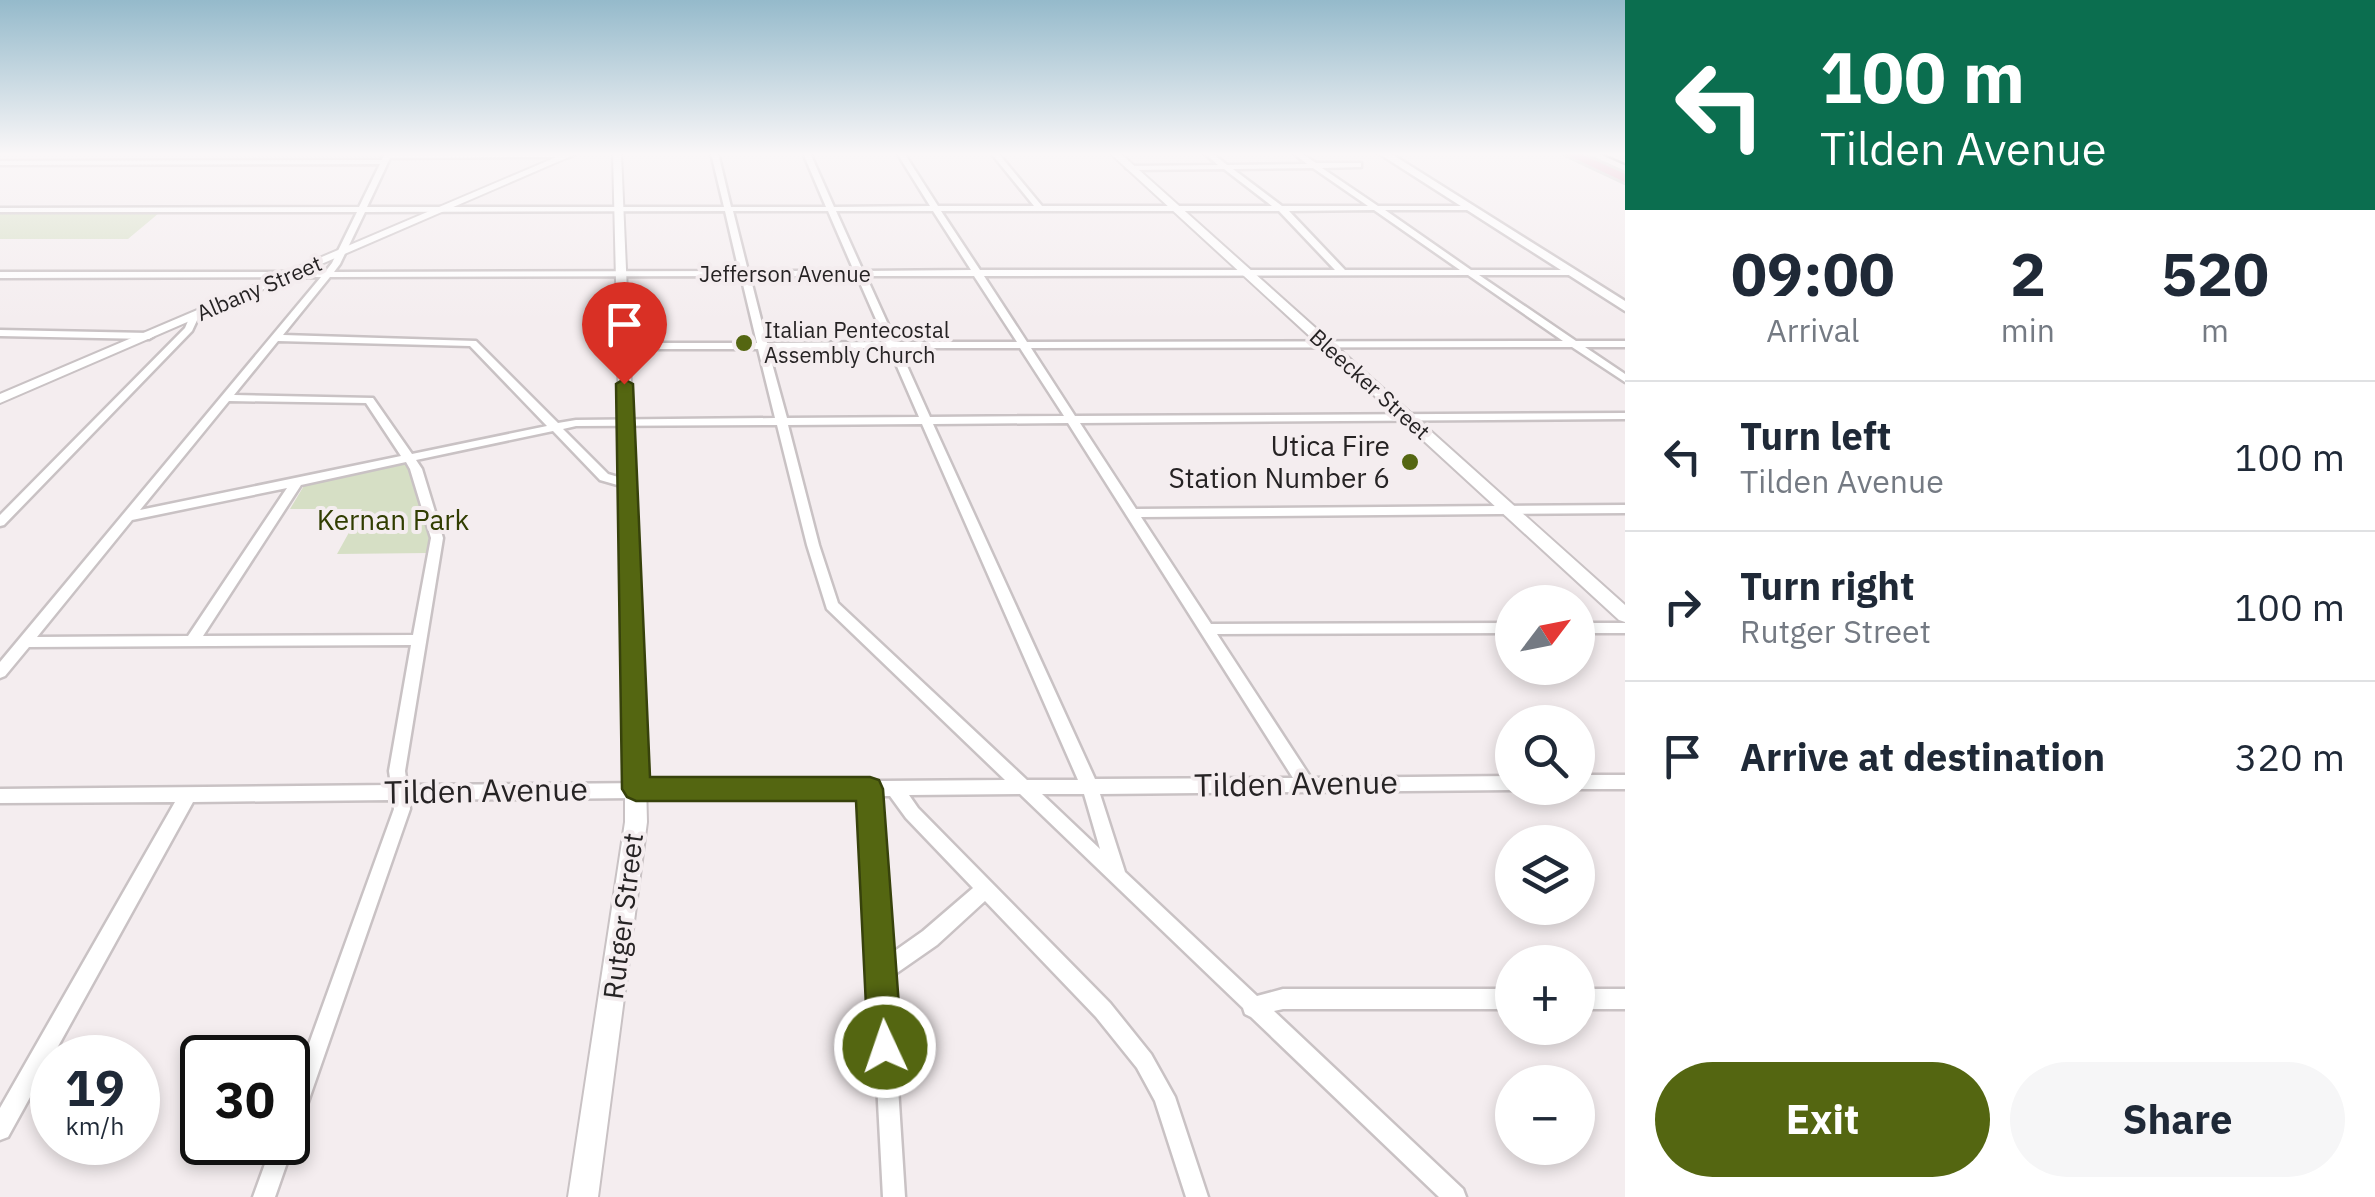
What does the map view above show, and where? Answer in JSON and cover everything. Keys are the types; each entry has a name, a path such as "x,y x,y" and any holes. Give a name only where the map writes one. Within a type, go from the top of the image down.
{"main road":[{"path":"1470,209 1625,306"}],"street":[{"path":"936,209 1306,784"},
{"path":"0,210 1236,209"},
{"path":"1282,209 1343,273"},
{"path":"1377,209 1625,379"},
{"path":"0,672 327,275 364,210"},
{"name":"Albany Street","path":"0,399 442,210"},
{"name":"Rutger Street","path":"583,1197 636,822 618,210"},
{"path":"728,210 780,421 832,604 1454,1197"},
{"path":"832,210 1090,787 1118,880"},
{"name":"Bleecker Street","path":"1176,210 1625,616"},
{"name":"Jefferson Avenue","path":"0,275 1570,272"},
{"path":"0,286 14,275"},
{"path":"0,522 189,329 194,316"},
{"path":"0,332 148,336"},
{"path":"276,338 473,343 604,477 628,484"},
{"path":"624,346 1625,344"},
{"path":"226,398 369,400 410,457 437,538 397,770 402,809 310,1070"},
{"path":"128,517 555,426 626,422 1625,416"},
{"path":"192,642 297,481"},
{"path":"1132,513 1625,509"},
{"path":"1208,629 1495,628"},
{"path":"1595,628 1625,628"},
{"path":"25,642 421,640"},
{"name":"Tilden Avenue","path":"0,796 1495,782"},
{"path":"1595,782 1625,782"},
{"path":"870,789 894,1197"},
{"path":"895,789 912,813 1103,1010 1144,1061 1164,1097 1197,1197"},
{"path":"0,1129 188,794"},
{"path":"880,972 930,938 984,889"},
{"path":"1252,1007 1283,999 1495,999"},
{"path":"1595,999 1625,999"},
{"path":"264,1197 276,1165"}],"green space":[{"path":"0,213 159,213 128,239 0,239"},
{"name":"Kernan Park","path":"408,463 430,535 428,553 337,554 362,509 290,509 305,484"}],"place":[{"name":"Italian Pentecostal Assembly Church","path":"744,343"},
{"name":"Utica Fire Station Number 6","path":"1410,462"}],"route":[{"path":"624,384 636,789 870,789 885,1047"}]}
